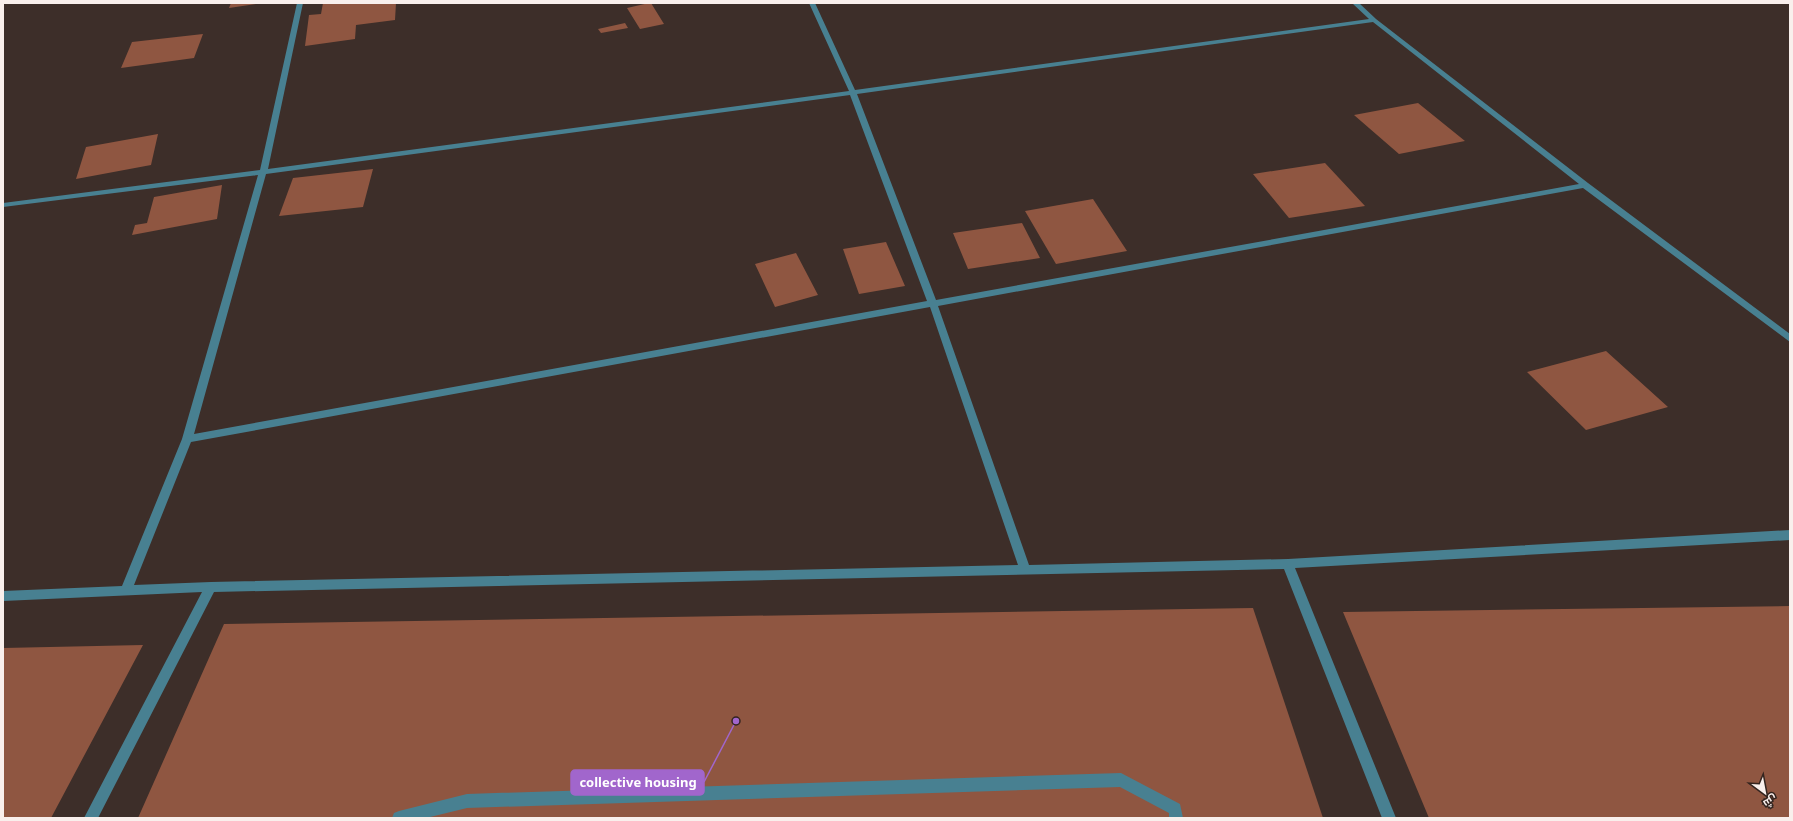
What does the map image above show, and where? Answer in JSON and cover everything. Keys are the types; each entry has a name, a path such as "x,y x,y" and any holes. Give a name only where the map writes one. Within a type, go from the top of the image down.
{"street":[{"path":"126,591 187,439 263,172 300,3"},
{"path":"812,3 853,93 933,304 1025,570"},
{"path":"1355,3 1374,20 1585,185 1790,339"},
{"path":"3,205 263,172 853,93 1374,20"},
{"path":"187,439 1585,185"},
{"path":"3,596 211,587 1288,564 1790,535"},
{"path":"1288,564 1389,818"},
{"path":"91,818 211,587"},
{"path":"399,818 467,801 1121,780 1175,809 1176,818"}],"building":[{"path":"231,3 256,3 256,4 229,8"},
{"path":"323,3 396,3 395,20 356,25 355,39 305,46 309,15 321,14"},
{"path":"651,3 664,24 640,29 627,8"},
{"path":"625,23 628,28 601,33 598,29"},
{"path":"203,34 194,58 121,68 132,42"},
{"path":"1418,103 1465,141 1399,154 1354,115"},
{"path":"158,134 151,165 76,179 86,147"},
{"path":"1325,163 1365,206 1289,218 1253,174"},
{"path":"373,169 363,207 279,216 293,178"},
{"path":"222,185 217,219 132,235 135,225 147,223 154,197"},
{"path":"1093,199 1127,251 1056,264 1025,211"},
{"path":"1022,223 1040,258 968,269 953,233"},
{"path":"886,242 905,286 859,294 843,249"},
{"path":"796,253 818,295 775,307 755,264"},
{"path":"1606,351 1668,407 1586,430 1527,372"},
{"path":"1790,606 1790,818 1429,818 1343,612"},
{"path":"1253,608 1323,818 138,818 224,624"},
{"path":"143,645 51,818 3,818 3,648"}],"place":[{"name":"collective housing","path":"736,721"}]}
